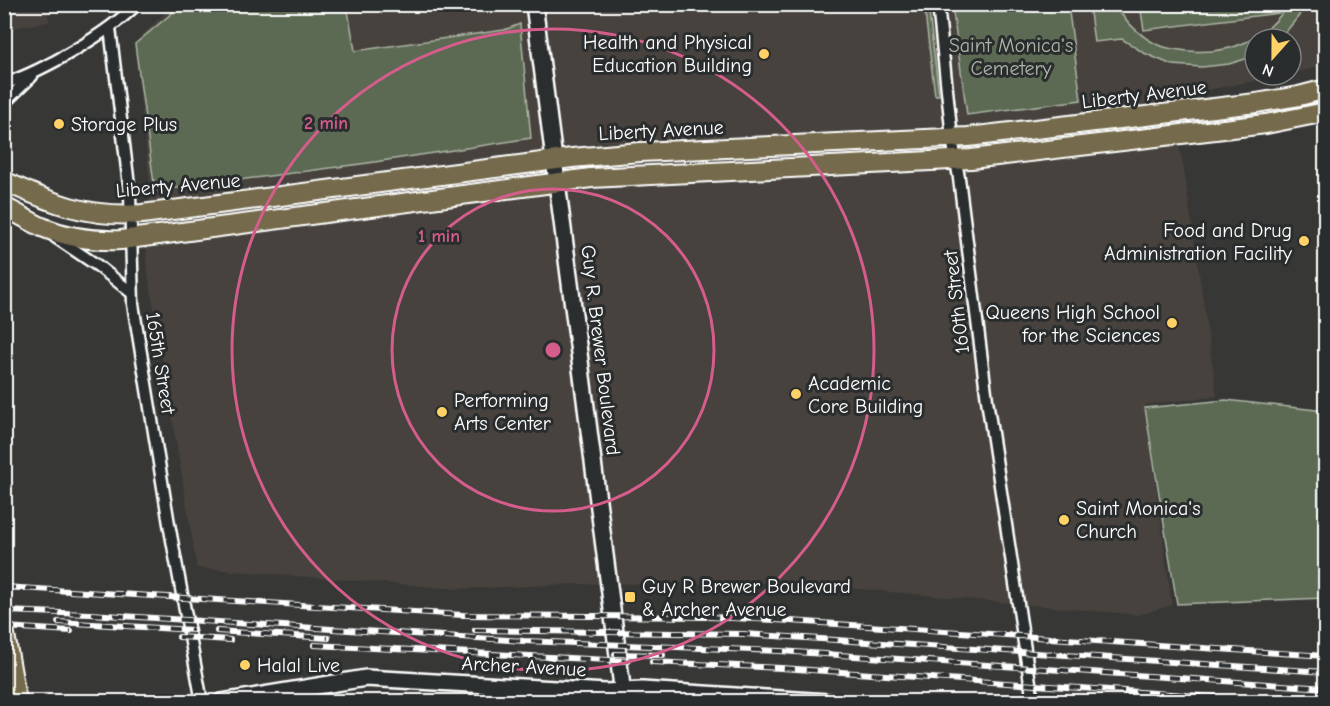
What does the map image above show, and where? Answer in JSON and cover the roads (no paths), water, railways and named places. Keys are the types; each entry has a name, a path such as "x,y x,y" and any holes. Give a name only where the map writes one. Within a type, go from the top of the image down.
{"main road":[{"name":"Guy R. Brewer Boulevard","path":"534,4 623,696"},
{"name":"Liberty Avenue","path":"4,181 59,205 97,213 130,215 254,201 555,160 640,152 952,138 1256,103 1321,91"},
{"path":"4,207 40,226 86,238 130,239 558,182 625,175 956,160 1242,127 1325,113"},
{"path":"4,629 17,702"},
{"name":"Archer Avenue","path":"221,702 366,678 623,696 828,702"}],"street":[{"path":"4,84 38,70 110,28 128,9 138,4"},
{"name":"160th Street","path":"938,4 952,138 987,400 1033,702"},
{"name":"165th Street","path":"110,28 130,194 132,293 202,702"},
{"path":"4,103 38,70"},
{"path":"1321,91 1325,113"},
{"path":"40,226 98,266 132,293"}],"railway":[{"path":"4,587 463,615 709,617 775,620 1326,656"},
{"path":"4,611 90,614 524,641 780,651 1326,688"},
{"path":"58,622 193,630"},
{"path":"4,627 71,631"},
{"path":"475,630 744,634 1326,672"},
{"path":"217,631 328,638"},
{"path":"179,637 230,640"},
{"path":"314,645 628,661"},
{"path":"615,654 663,655"},
{"path":"652,662 781,668 1290,702"}],"place":[{"name":"Health and Physical Education Building","path":"764,54"},
{"name":"Storage Plus","path":"59,124"},
{"name":"Food and Drug Administration Facility","path":"1304,241"},
{"name":"Queens High School for the Sciences","path":"1172,323"},
{"name":"Academic Core Building","path":"796,394"},
{"name":"Performing Arts Center","path":"442,412"},
{"name":"Saint Monica's Church","path":"1064,520"},
{"name":"Guy R Brewer Boulevard & Archer Avenue","path":"630,597"},
{"name":"Halal Live","path":"245,665"}],"park label":[{"name":"Saint Monica's Cemetery","path":"1011,56"}]}
